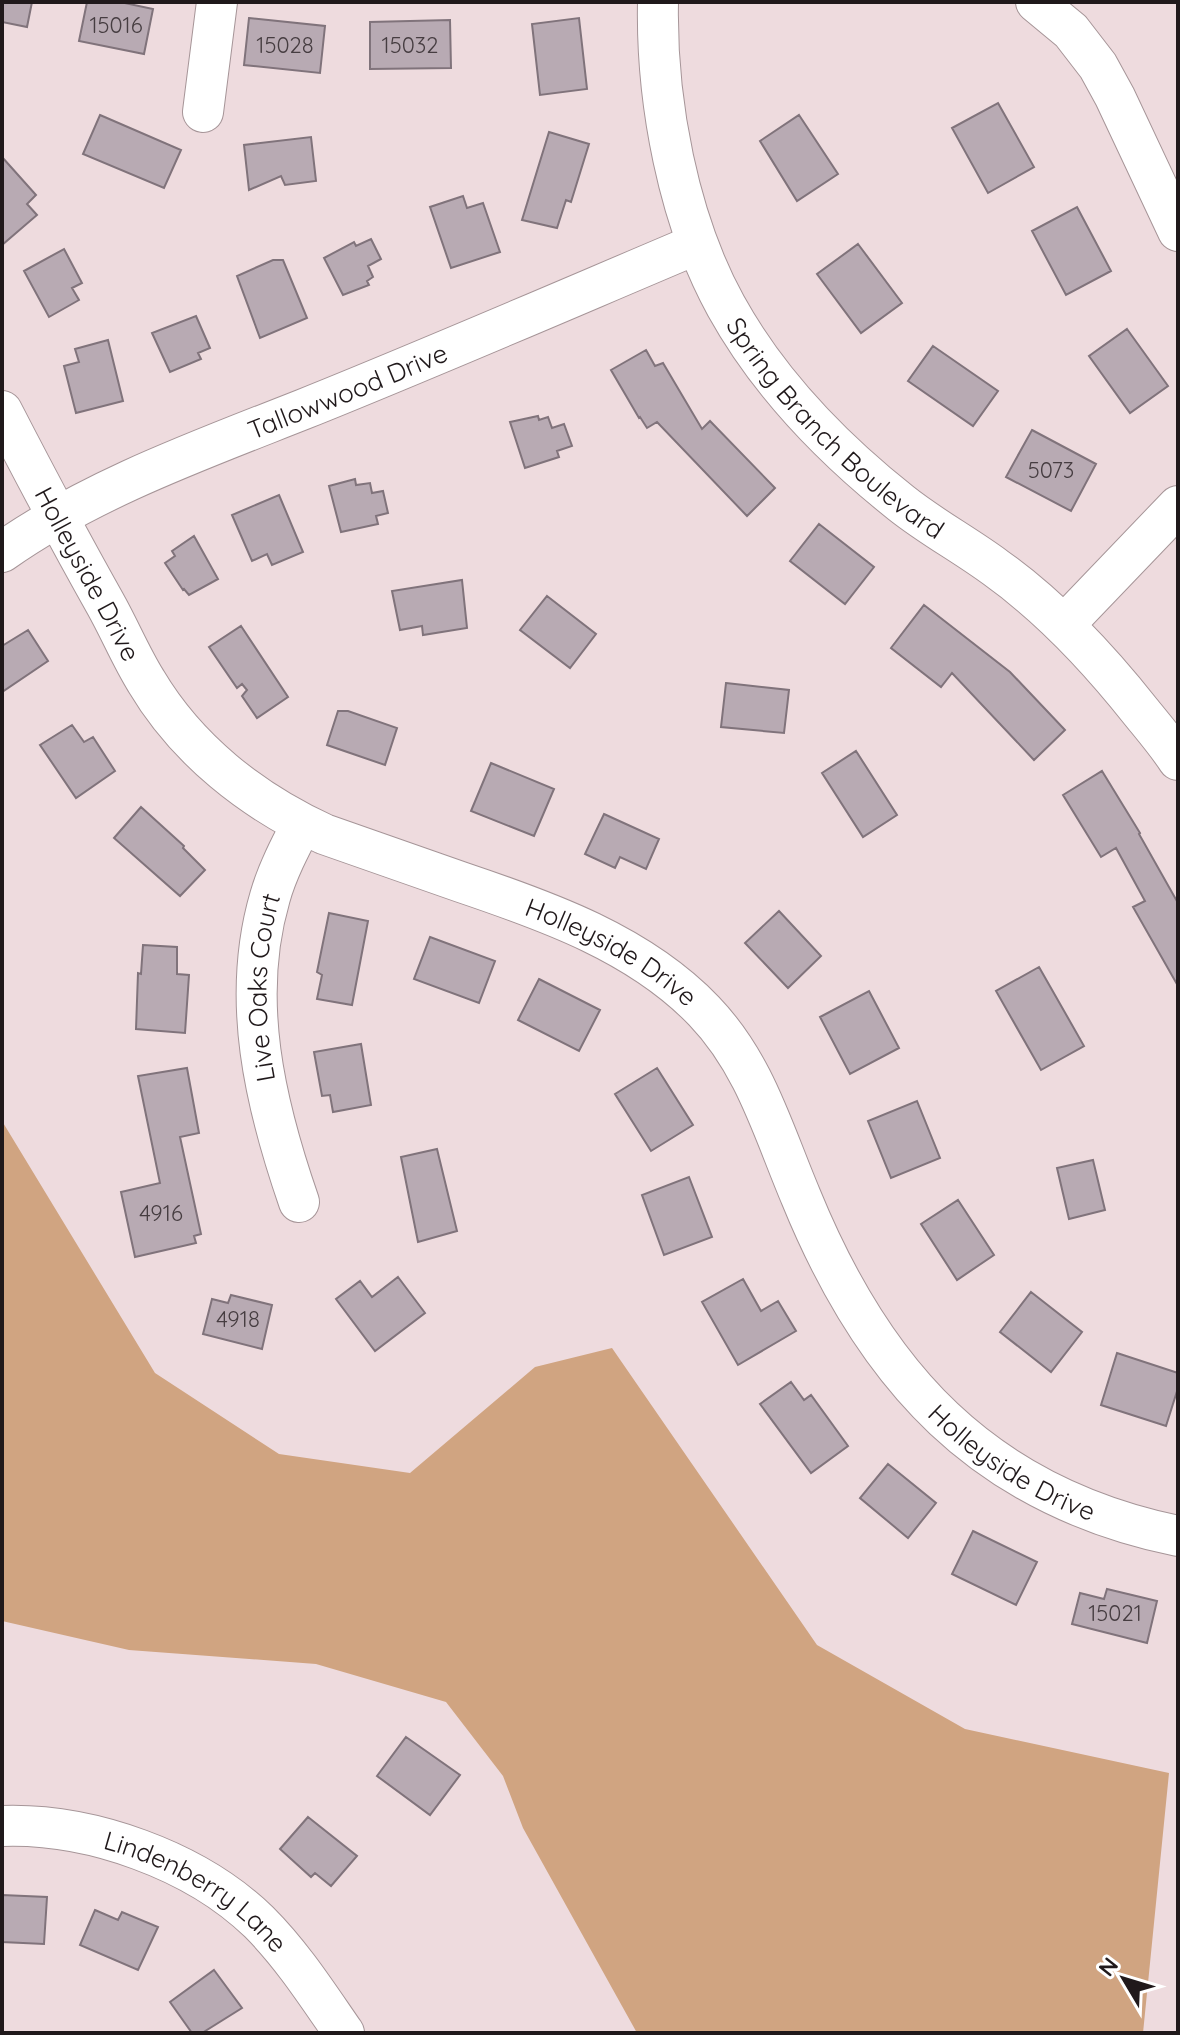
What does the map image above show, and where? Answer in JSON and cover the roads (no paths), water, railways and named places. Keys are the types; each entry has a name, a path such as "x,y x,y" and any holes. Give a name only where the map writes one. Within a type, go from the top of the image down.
{"street":[{"path":"203,112 217,2"},
{"name":"Spring Branch Boulevard","path":"658,2 660,72 669,138 686,209 697,244 725,304 749,343 803,412 851,461 904,505 998,569 1064,625 1114,678 1178,760"},
{"path":"1036,2 1071,31 1098,66 1178,231"},
{"name":"Tallowwood Drive","path":"2,552 57,518 123,484 697,244"},
{"name":"Holleyside Drive","path":"2,411 145,681 173,721 205,756 258,798 302,824 527,904 593,934 670,978 706,1012 736,1051 761,1093 802,1199 831,1261 891,1362 919,1395 993,1460 1040,1488 1090,1511 1178,1536"},
{"path":"1064,625 1178,506"},
{"name":"Live Oaks Court","path":"299,1202 279,1143 265,1081 258,1031 256,980 261,932 270,895 302,824"},
{"name":"Lindenberry Lane","path":"2,1826 70,1830 130,1845 210,1884 257,1920 290,1956 330,2028"}]}
